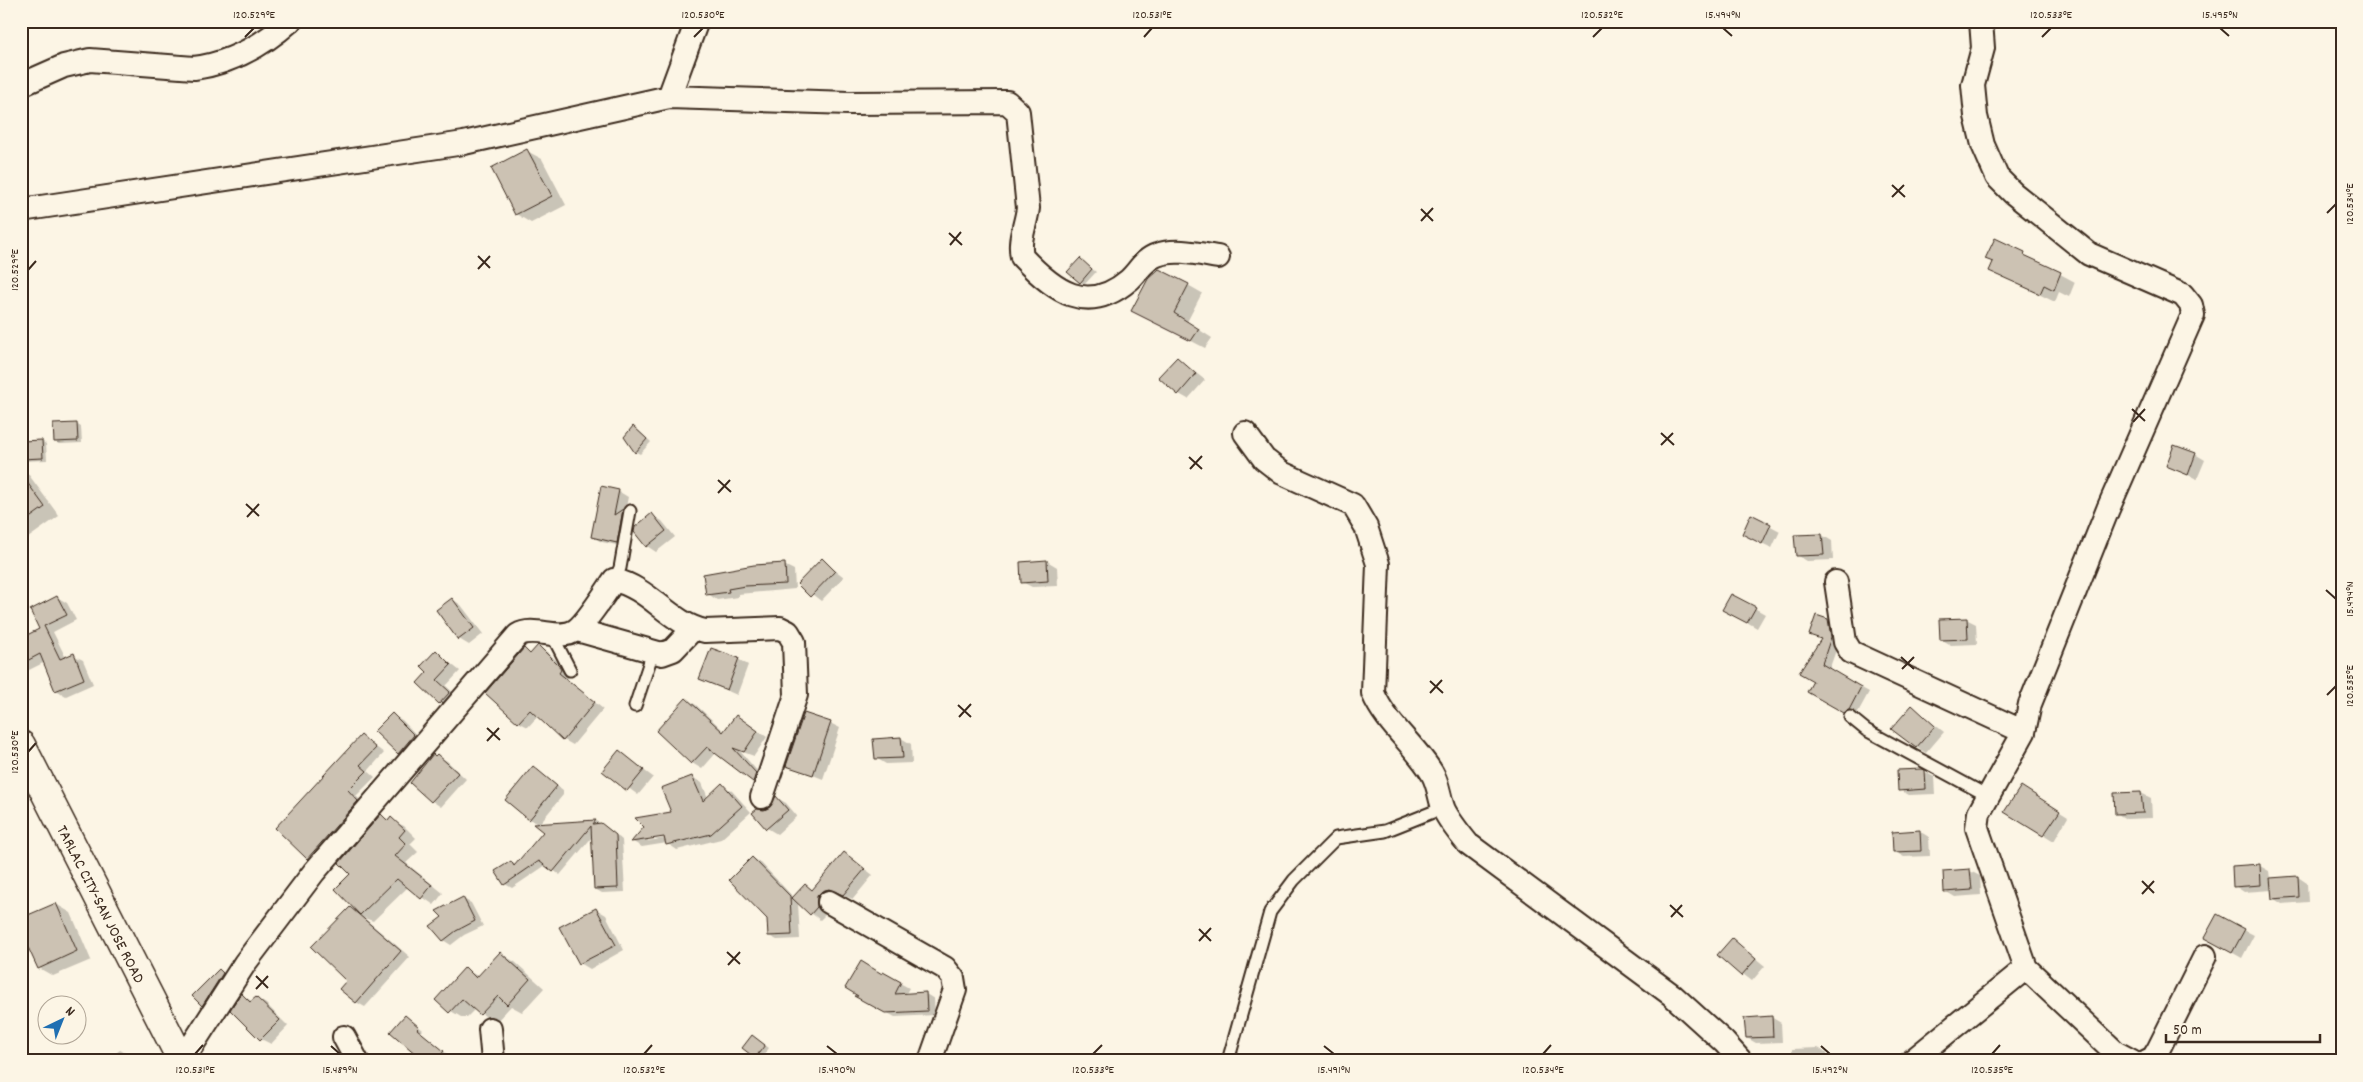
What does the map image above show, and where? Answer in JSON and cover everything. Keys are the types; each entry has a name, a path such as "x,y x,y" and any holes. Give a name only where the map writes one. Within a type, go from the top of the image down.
{"main road":[{"name":"TARLAC CITY-SAN JOSE ROAD","path":"21,745 182,1061"}],"street":[{"path":"21,85 64,66 90,60 194,68 208,66 229,60 253,49 290,21"},
{"path":"669,97 697,21"},
{"path":"1981,21 1983,48 1974,85 1976,116 1983,145 1997,177 2013,193 2089,254 2183,295 2191,305 2193,315 2108,509 2030,704 2024,732 1979,812 1977,828 2026,968 2121,1058"},
{"path":"21,210 464,143 669,97 849,103 1007,102 1018,112 1028,208 1026,222 1020,238 1022,257 1064,293 1082,299 1115,292 1131,279 1144,263 1157,255 1175,252 1218,256"},
{"path":"1246,433 1264,459 1282,473 1353,505 1366,527 1378,564 1373,693 1380,708 1432,773 1439,788 1444,808 1468,844 1672,995 1724,1042 1741,1061"},
{"path":"577,630 614,580 635,587 679,621 693,629 705,632 780,628 788,632 794,642 796,695 762,797"},
{"path":"1836,582 1845,642 1852,652 2024,732"},
{"path":"182,1061 245,963 314,872 518,636 526,632 565,633 577,630 652,652 668,653 693,629"},
{"path":"829,902 945,968 953,978 955,990 930,1061"},
{"path":"2147,1061 2153,1058 2158,1050 2205,956"},
{"path":"1912,1061 2026,968"},
{"path":"490,1029 493,1061"},
{"path":"344,1037 357,1061"}],"lane":[{"path":"614,580 620,568 630,511"},
{"path":"551,633 570,670"},
{"path":"635,706 652,652"},
{"path":"1850,717 1866,730 1988,796"},
{"path":"1228,1061 1270,912 1294,880 1336,838 1385,831 1444,808"}],"building":[{"path":"527,149 552,196 515,215 491,168"},
{"path":"1995,238 2025,252 2024,255 2061,272 2054,290 2044,285 2040,294 1989,271 1993,262 1985,259"},
{"path":"1080,258 1092,269 1080,283 1067,272"},
{"path":"1159,269 1189,284 1174,313 1199,329 1191,341 1131,311 1148,279"},
{"path":"1177,357 1196,374 1178,395 1158,377"},
{"path":"77,423 78,441 54,442 53,424"},
{"path":"633,426 647,439 635,453 624,437"},
{"path":"42,440 43,458 21,459 21,441"},
{"path":"2174,445 2196,453 2188,475 2166,466"},
{"path":"21,474 45,507 21,524"},
{"path":"601,486 619,490 614,515 623,509 617,543 591,537"},
{"path":"652,513 666,531 646,547 634,532 635,527"},
{"path":"1751,514 1771,524 1762,544 1742,534"},
{"path":"1822,534 1824,555 1796,556 1794,535"},
{"path":"822,558 835,571 810,597 797,584"},
{"path":"1047,560 1048,581 1021,583 1020,562"},
{"path":"785,563 786,584 745,586 728,589 729,592 706,595 703,574 754,565"},
{"path":"1731,594 1756,607 1747,623 1722,610"},
{"path":"57,596 67,615 44,626 60,659 74,653 84,679 55,691 40,654 21,664 21,638 39,629 30,610"},
{"path":"452,598 474,628 458,640 436,610"},
{"path":"1816,615 1828,619 1831,637 1822,664 1861,687 1849,710 1844,713 1807,692 1813,681 1799,673 1821,639 1809,635"},
{"path":"1967,618 1968,639 1940,640 1939,619"},
{"path":"538,645 559,666 561,670 559,673 595,702 563,741 530,710 518,723 485,693 524,648 530,654"},
{"path":"711,648 739,658 727,690 699,679"},
{"path":"436,650 451,665 437,680 450,692 439,704 417,683 427,672 421,666"},
{"path":"686,698 723,732 736,715 758,731 744,752 733,748 756,773 753,782 707,747 691,764 656,731"},
{"path":"1912,705 1935,726 1916,748 1891,729"},
{"path":"392,713 414,735 398,754 374,731"},
{"path":"804,713 831,722 813,775 786,766"},
{"path":"361,735 376,748 360,765 367,771 348,790 358,801 307,859 275,828"},
{"path":"901,737 903,758 875,759 873,739"},
{"path":"619,750 644,770 627,791 602,771"},
{"path":"433,754 435,756 437,754 458,773 431,802 410,783"},
{"path":"533,766 557,786 529,820 505,800"},
{"path":"1897,770 1925,770 1926,789 1898,791"},
{"path":"692,776 703,801 722,783 742,806 711,834 666,845 664,837 631,842 644,827 635,818 671,812 661,788"},
{"path":"2021,786 2060,811 2043,836 2004,812"},
{"path":"2141,792 2143,813 2115,814 2114,793"},
{"path":"776,796 788,810 766,829 752,813 757,809 764,810 770,807"},
{"path":"381,814 388,821 391,817 405,830 399,837 406,844 395,856 432,885 421,899 397,879 360,915 335,889 350,874 339,863"},
{"path":"596,820 593,824 601,823 616,835 618,888 594,889 591,826 553,872 539,861 504,885 495,871 511,861 514,866 543,832 533,824"},
{"path":"1920,830 1921,851 1893,852 1892,832"},
{"path":"844,852 865,869 843,895 829,889 822,891 817,896 817,907 810,915 792,898 805,884 812,890"},
{"path":"752,857 790,896 792,935 768,936 767,919 729,880"},
{"path":"2260,864 2261,885 2233,887 2232,866"},
{"path":"1970,869 1972,890 1944,892 1943,871"},
{"path":"2298,876 2299,897 2272,899 2270,878"},
{"path":"463,897 475,921 456,931 443,941 430,926 442,917 436,911"},
{"path":"56,903 77,951 38,969 21,932 21,918"},
{"path":"350,907 401,951 356,1003 339,989 346,981 311,947"},
{"path":"596,908 616,945 579,964 559,927"},
{"path":"2217,914 2245,929 2232,953 2204,938"},
{"path":"1732,938 1756,959 1741,976 1717,955"},
{"path":"500,952 530,979 507,1005 498,996 480,1015 462,999 449,1013 435,1000 465,967 476,978"},
{"path":"861,961 882,974 883,972 901,982 895,994 926,992 927,1011 885,1013 854,996 858,996 845,988"},
{"path":"219,969 223,973 202,1006 192,996"},
{"path":"241,993 250,1002 256,997 280,1020 260,1040 230,1010"},
{"path":"405,1015 419,1027 417,1029 444,1051 436,1061 424,1061 390,1032"},
{"path":"1772,1016 1773,1037 1746,1038 1744,1018"},
{"path":"752,1035 765,1045 755,1058 742,1048"}]}
